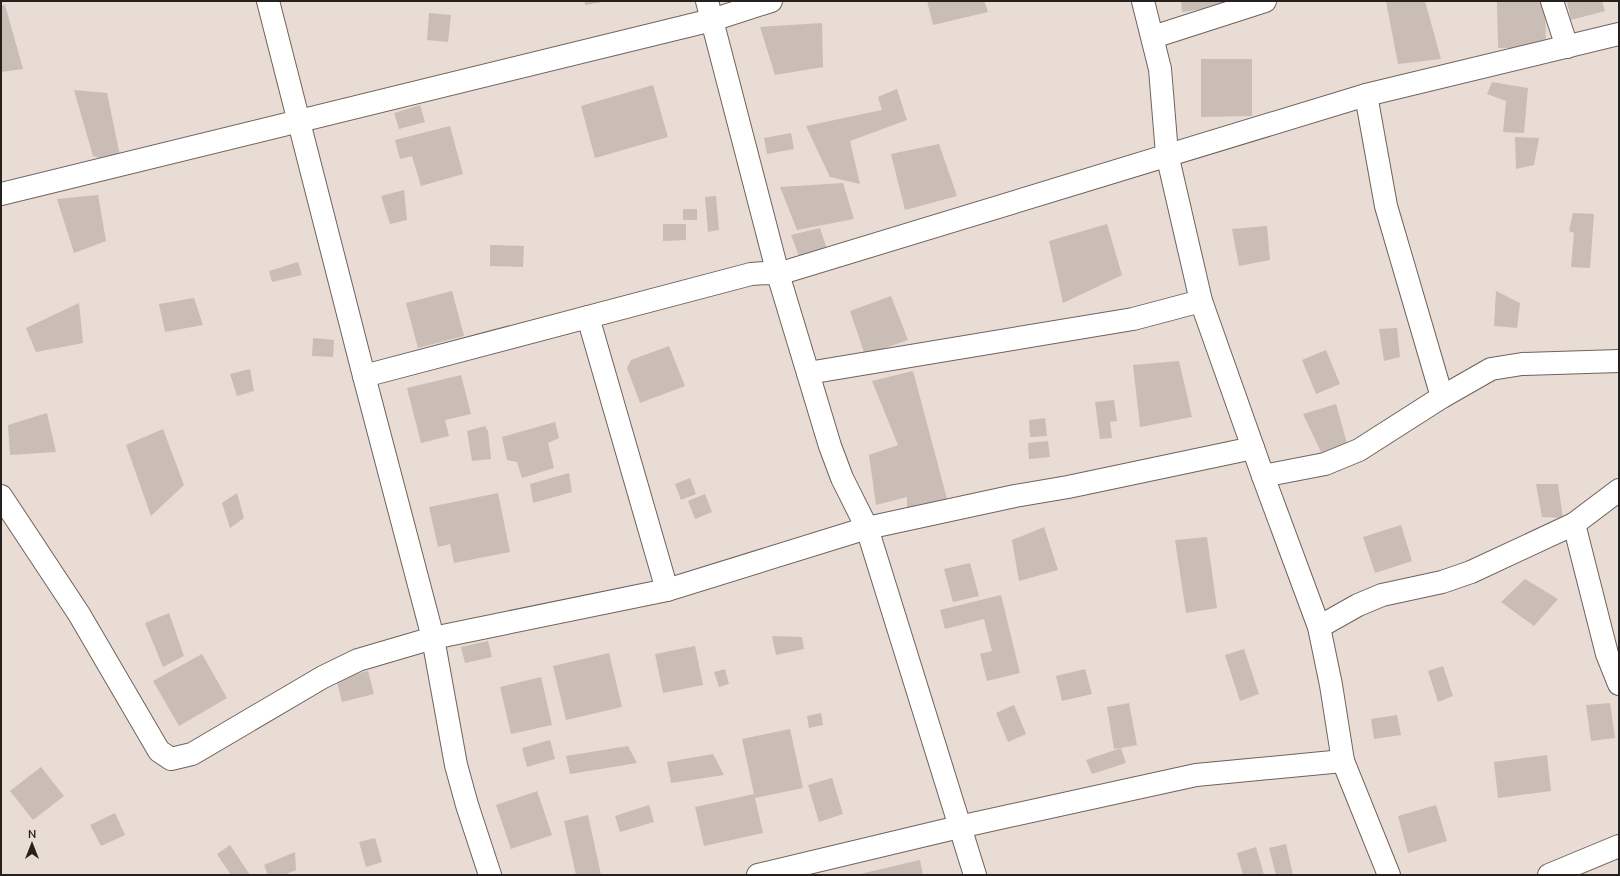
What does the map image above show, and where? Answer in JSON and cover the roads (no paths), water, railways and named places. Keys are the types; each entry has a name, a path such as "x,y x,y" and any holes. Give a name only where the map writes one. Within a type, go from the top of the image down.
{"street":[{"path":"268,1 433,638 456,765 467,805 490,875"},
{"path":"1,194 299,122 710,10 771,1"},
{"path":"1143,1 1153,36 1160,69 1167,154 1201,301 1263,476 1320,626 1343,761 1389,875"},
{"path":"1153,36 1265,1"},
{"path":"1552,1 1567,47"},
{"path":"710,10 778,274 830,446 842,478 867,528 975,875"},
{"path":"364,376 751,274 778,274 1167,154 1366,95 1619,34"},
{"path":"1366,95 1386,206 1442,397"},
{"path":"808,373 1134,319 1201,301"},
{"path":"588,317 667,590"},
{"path":"1263,476 1325,464 1359,450 1442,397 1491,369 1522,364 1619,361"},
{"path":"1,496 78,614 159,751 171,759 192,754 323,677 358,660 433,638 667,590 867,528 1015,496 1068,487 1253,448"},
{"path":"1320,626 1358,605 1382,595 1442,582 1471,572 1574,524 1619,490"},
{"path":"1574,524 1607,654 1619,684"},
{"path":"758,875 959,827 1196,775 1343,761"},
{"path":"1548,875 1619,846"}]}
